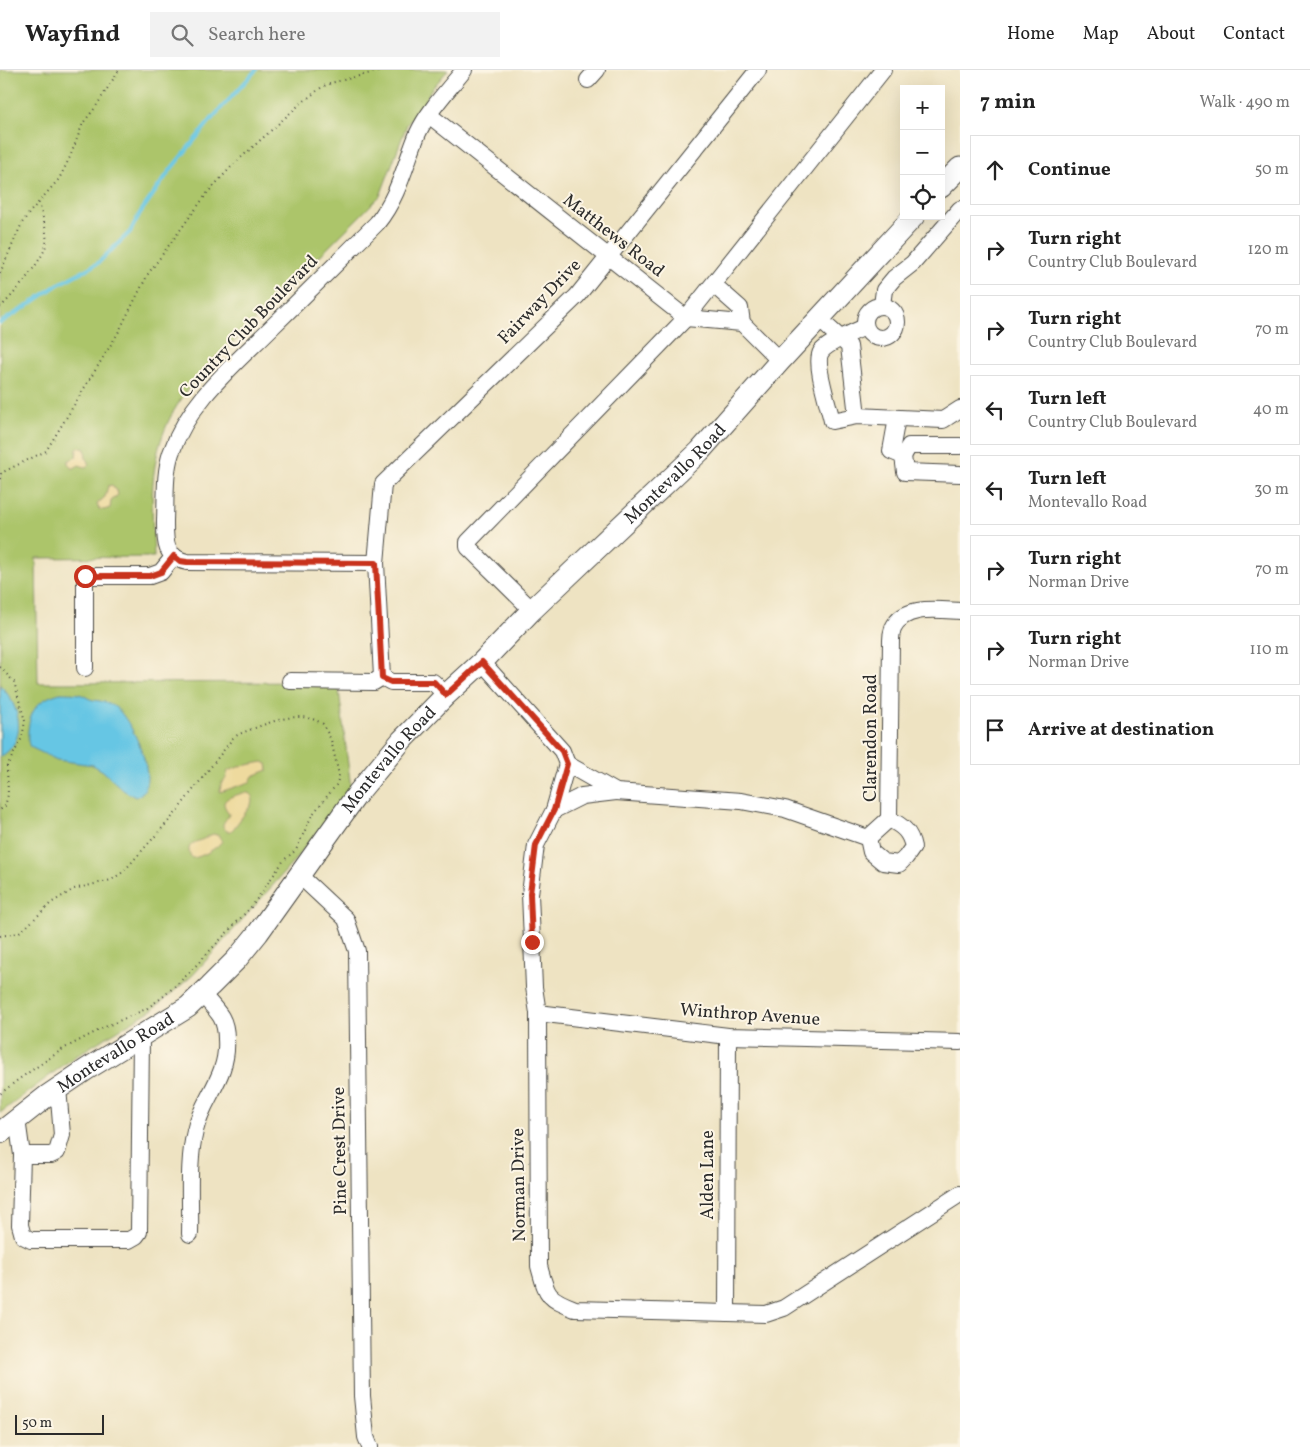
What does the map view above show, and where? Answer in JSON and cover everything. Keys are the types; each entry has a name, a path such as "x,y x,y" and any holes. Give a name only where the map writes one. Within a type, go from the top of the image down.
{"main road":[{"path":"945,184 960,168"},
{"name":"Montevallo Road","path":"0,1133 58,1088 188,1007 236,960 358,793 402,740 532,610 700,450 910,220"}],"street":[{"name":"Country Club Boulevard","path":"174,556 166,547 166,484 170,455 185,421 212,387 378,223 395,195 419,131 464,70"},
{"name":"Fairway Drive","path":"376,563 383,484 577,296 758,70"},
{"path":"532,610 468,547 468,542 686,318 883,70"},
{"name":"Matthews Road","path":"429,115 686,318"},
{"path":"882,305 884,290 894,278 913,263 960,208"},
{"path":"875,259 894,278"},
{"path":"714,285 740,308 742,323 780,361"},
{"path":"882,305 887,306 895,313 898,324 888,337 877,338 868,332 865,327 865,316 877,306 882,305"},
{"path":"686,318 742,323"},
{"path":"819,319 845,342 857,416"},
{"path":"865,327 845,342 822,351 818,362 832,421 857,416 943,420 960,409"},
{"path":"896,418 891,451 960,446"},
{"path":"906,451 904,472 960,474"},
{"path":"85,668 85,576 150,576 161,572 174,556 180,561 187,562 376,563 382,678"},
{"name":"Clarendon Road","path":"868,838 889,819 891,640 893,627 910,613 924,610 960,610"},
{"path":"482,662 562,751 567,764 616,792"},
{"path":"290,681 374,682 382,678"},
{"path":"382,678 391,682 434,682 446,695"},
{"name":"Norman Drive","path":"567,764 554,810 536,845 530,894 534,987 538,1013 539,1266 545,1290 556,1302 575,1309 766,1314 784,1308 960,1194"},
{"path":"554,810 582,796 616,792 741,801 785,809 868,838 871,852 883,862 899,864 913,847 911,836 900,824 889,819"},
{"name":"Pine Crest Drive","path":"299,875 346,919 357,951 362,1396 366,1437 370,1447"},
{"path":"190,1234 192,1146 195,1130 200,1113 219,1079 225,1063 227,1047 226,1029 222,1018 202,994"},
{"name":"Winthrop Avenue","path":"538,1013 728,1036 960,1042"},
{"name":"Alden Lane","path":"728,1036 728,1313"},
{"path":"17,1120 22,1155 20,1225 23,1236 31,1240 129,1240 136,1236 139,1232 141,1037"},
{"path":"22,1155 51,1155 57,1152 62,1135 58,1088"}],"path":[{"path":"0,273 22,223 62,175 83,123 119,70"},
{"path":"0,479 1,473 46,451 118,333 148,274 208,192 233,165 299,105 322,87 383,70"},
{"path":"0,307 11,296 45,250 46,236 39,203"},
{"path":"0,667 14,682 25,721 22,738 7,766 8,795 5,806 0,810"},
{"path":"0,936 18,933 26,928 51,904 74,889 112,880 123,872 174,815 233,738 278,718 309,718 323,724 331,740 339,775 337,784 312,814 296,850 284,860 252,906 188,975 152,1005 63,1049 0,1094"}],"green space":[{"path":"0,70 448,70 430,91 423,107 408,122 380,196 193,382 174,410 158,449 155,467 152,502 154,557 36,558 38,683 338,682 351,789 290,866 193,975 153,1009 77,1055 0,1113"}],"sand":[{"path":"78,447 85,449 89,465 85,467 79,465 71,468 68,461 76,457"},
{"path":"112,485 118,495 111,501 110,508 99,509 97,504 105,497 108,486"},
{"path":"263,762 267,764 268,770 253,776 250,782 220,792 221,784 226,778 228,771 241,766"},
{"path":"242,793 248,793 253,796 251,805 234,828 231,831 227,831 223,827 229,814 224,804 225,801"},
{"path":"213,834 220,836 222,841 220,844 204,854 192,858 189,851 190,846"}],"water":[{"path":"0,685 13,702 18,722 18,732 15,742 0,757"},
{"path":"60,693 79,694 107,703 115,707 122,714 136,738 146,767 147,781 143,791 135,797 123,790 103,771 93,765 57,760 30,747 28,731 33,711 46,698"}],"waterway":[{"path":"0,323 57,285 98,263 130,232 140,213 171,169 215,115 256,70"}],"route":[{"path":"85,576 141,577 156,575 161,572 174,556 180,561 187,562 376,563 382,678 391,682 434,682 446,695 482,662 562,751 567,764 554,810 536,845 530,894 532,942"}]}
